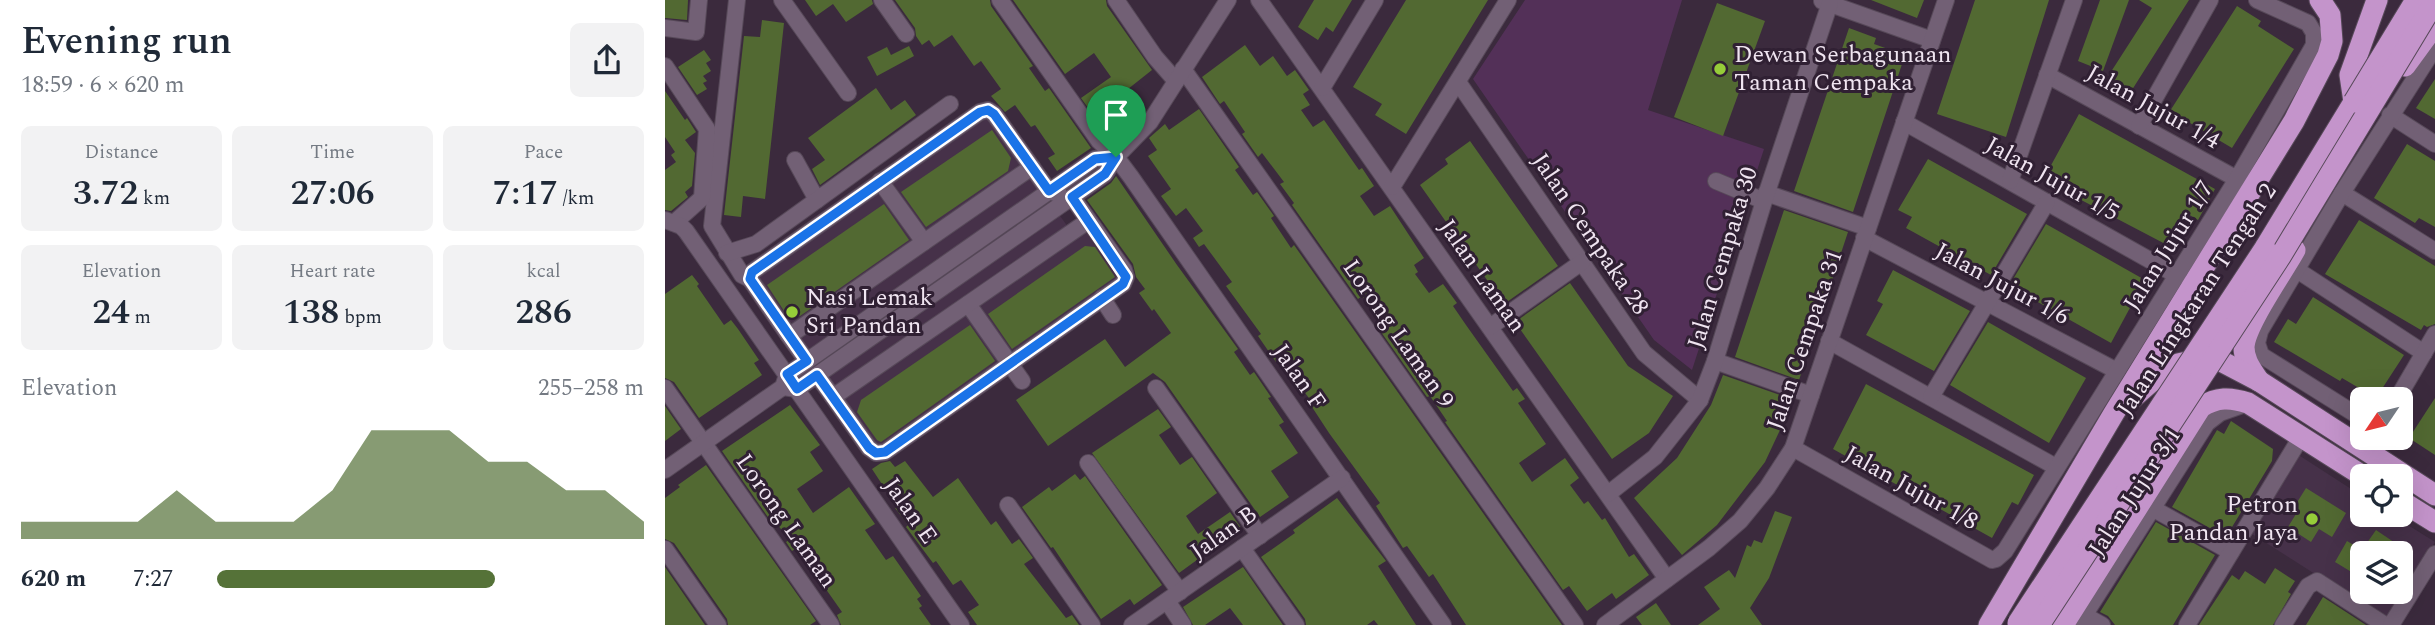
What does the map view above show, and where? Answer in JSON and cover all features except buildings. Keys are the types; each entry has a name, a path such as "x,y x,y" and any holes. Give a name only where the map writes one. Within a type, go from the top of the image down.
{"highway":[{"path":"1989,625 2114,414 2294,121 2332,41 2330,15 2320,0"},
{"path":"2354,102 2350,75 2377,0 2397,16 2402,28 2406,65"},
{"name":"Jalan Lingkaran Tengah 2","path":"2017,624 2265,248 2416,0"},
{"name":"Jalan Lingkaran Tengah 2","path":"2039,625 2280,257 2435,1"},
{"path":"2259,381 2245,356 2247,332 2406,65 2435,25"},
{"path":"2114,414 2161,373 2178,364 2196,360 2219,360 2350,433"},
{"path":"2063,625 2201,407 2212,400 2222,398 2248,402 2350,468"},
{"path":"2378,450 2435,495"},
{"path":"2413,508 2435,522"}],"street":[{"path":"665,28 696,32 699,0"},
{"path":"737,0 712,226 742,275 750,279 807,361"},
{"path":"782,0 848,93"},
{"path":"882,0 905,34"},
{"name":"Jalan F","path":"1000,0 1098,141 1116,157 1443,625"},
{"path":"665,470 789,384 817,375 1105,174 1116,157 1150,121 1228,0"},
{"name":"Jalan Laman","path":"1259,0 1667,579"},
{"path":"1322,88 1375,0"},
{"path":"1392,187 1508,0"},
{"name":"Jalan Cempaka 31","path":"1605,625 1741,521 1793,448 1946,0"},
{"path":"2010,181 2074,0"},
{"path":"2139,126 2210,0"},
{"name":"Jalan Jujur 1/7","path":"2005,551 2178,276 2314,44 2314,33 2308,23 2257,0"},
{"name":"Lorong Laman 9","path":"1119,2 1155,57 1180,75 1575,625"},
{"path":"1825,2 1932,40"},
{"name":"Jalan Cempaka 30","path":"1608,494 1655,457 1700,400 1825,2"},
{"path":"2350,411 2261,355 2257,343 2260,331 2342,193 2435,47"},
{"path":"665,66 704,122 708,136 702,198 670,222"},
{"name":"Jalan Jujur 1/4","path":"2047,75 2237,179"},
{"name":"Jalan Cempaka 28","path":"1458,82 1644,353 1700,400"},
{"path":"727,253 756,244 950,104"},
{"path":"750,279 752,272 880,181 980,112 988,110 994,114 1049,191 1072,197 1126,277 1123,284 885,452 876,453 869,448 817,375"},
{"path":"2390,115 2435,144"},
{"name":"Jalan Jujur 1/5","path":"1904,122 2178,276"},
{"path":"789,384 807,361 1095,159 1116,157"},
{"path":"795,160 817,200"},
{"path":"789,336 1032,167"},
{"path":"880,181 924,242"},
{"name":"Jalan Jujur 1/6","path":"1716,181 1866,233 2117,371"},
{"path":"2342,193 2435,251"},
{"path":"1931,397 2047,202"},
{"path":"833,397 1088,221"},
{"name":"Jalan E","path":"670,222 686,231 789,384 961,625"},
{"path":"1490,327 1582,262"},
{"path":"2297,270 2424,353"},
{"path":"1103,298 1113,315"},
{"path":"968,304 1022,381"},
{"path":"2404,387 2435,334"},
{"path":"1829,341 2056,467"},
{"path":"1714,361 1811,395"},
{"name":"Lorong Laman","path":"665,388 831,625"},
{"path":"1156,388 1260,536"},
{"name":"Jalan Jujur 3/1","path":"2081,620 2207,423 2220,413 2248,402"},
{"path":"2187,625 2301,438"},
{"name":"Jalan Jujur 1/8","path":"1793,448 1992,559 2005,551"},
{"path":"1088,463 1173,596 1183,625"},
{"name":"Jalan B","path":"1132,625 1342,478"},
{"path":"1007,505 1092,625"},
{"path":"2153,508 2231,552"},
{"path":"1242,548 1296,625"},
{"path":"665,549 718,625"},
{"path":"2391,625 2435,554"},
{"path":"2283,625 2308,586 2317,581 2385,625"},
{"path":"2081,620 2102,625"}],"shaded area":[{"path":"1525,0 1682,0 1648,110 1764,149 1692,370 1654,340 1473,79"},
{"path":"980,118 991,118 1075,237 1088,229 1120,274 1120,281 882,448 872,446 755,279"},
{"path":"2297,454 2350,488 2350,527 2411,527 2435,542 2413,578 2413,541 2350,541 2350,596 2249,532"},
{"path":"2362,604 2397,604 2387,620"}],"place":[{"name":"Dewan Serbagunaan Taman Cempaka","path":"1720,69"},
{"name":"Nasi Lemak Sri Pandan","path":"792,312"},
{"name":"Petron Pandan Jaya","path":"2312,519"}],"route":[{"path":"988,110 994,114 1049,191 1095,159 1116,157 1105,174 1072,197 1124,271 1126,277 1123,284 885,452 876,453 869,448 817,375 797,389 787,374 807,361 750,279 752,272 980,112 988,110"}]}
